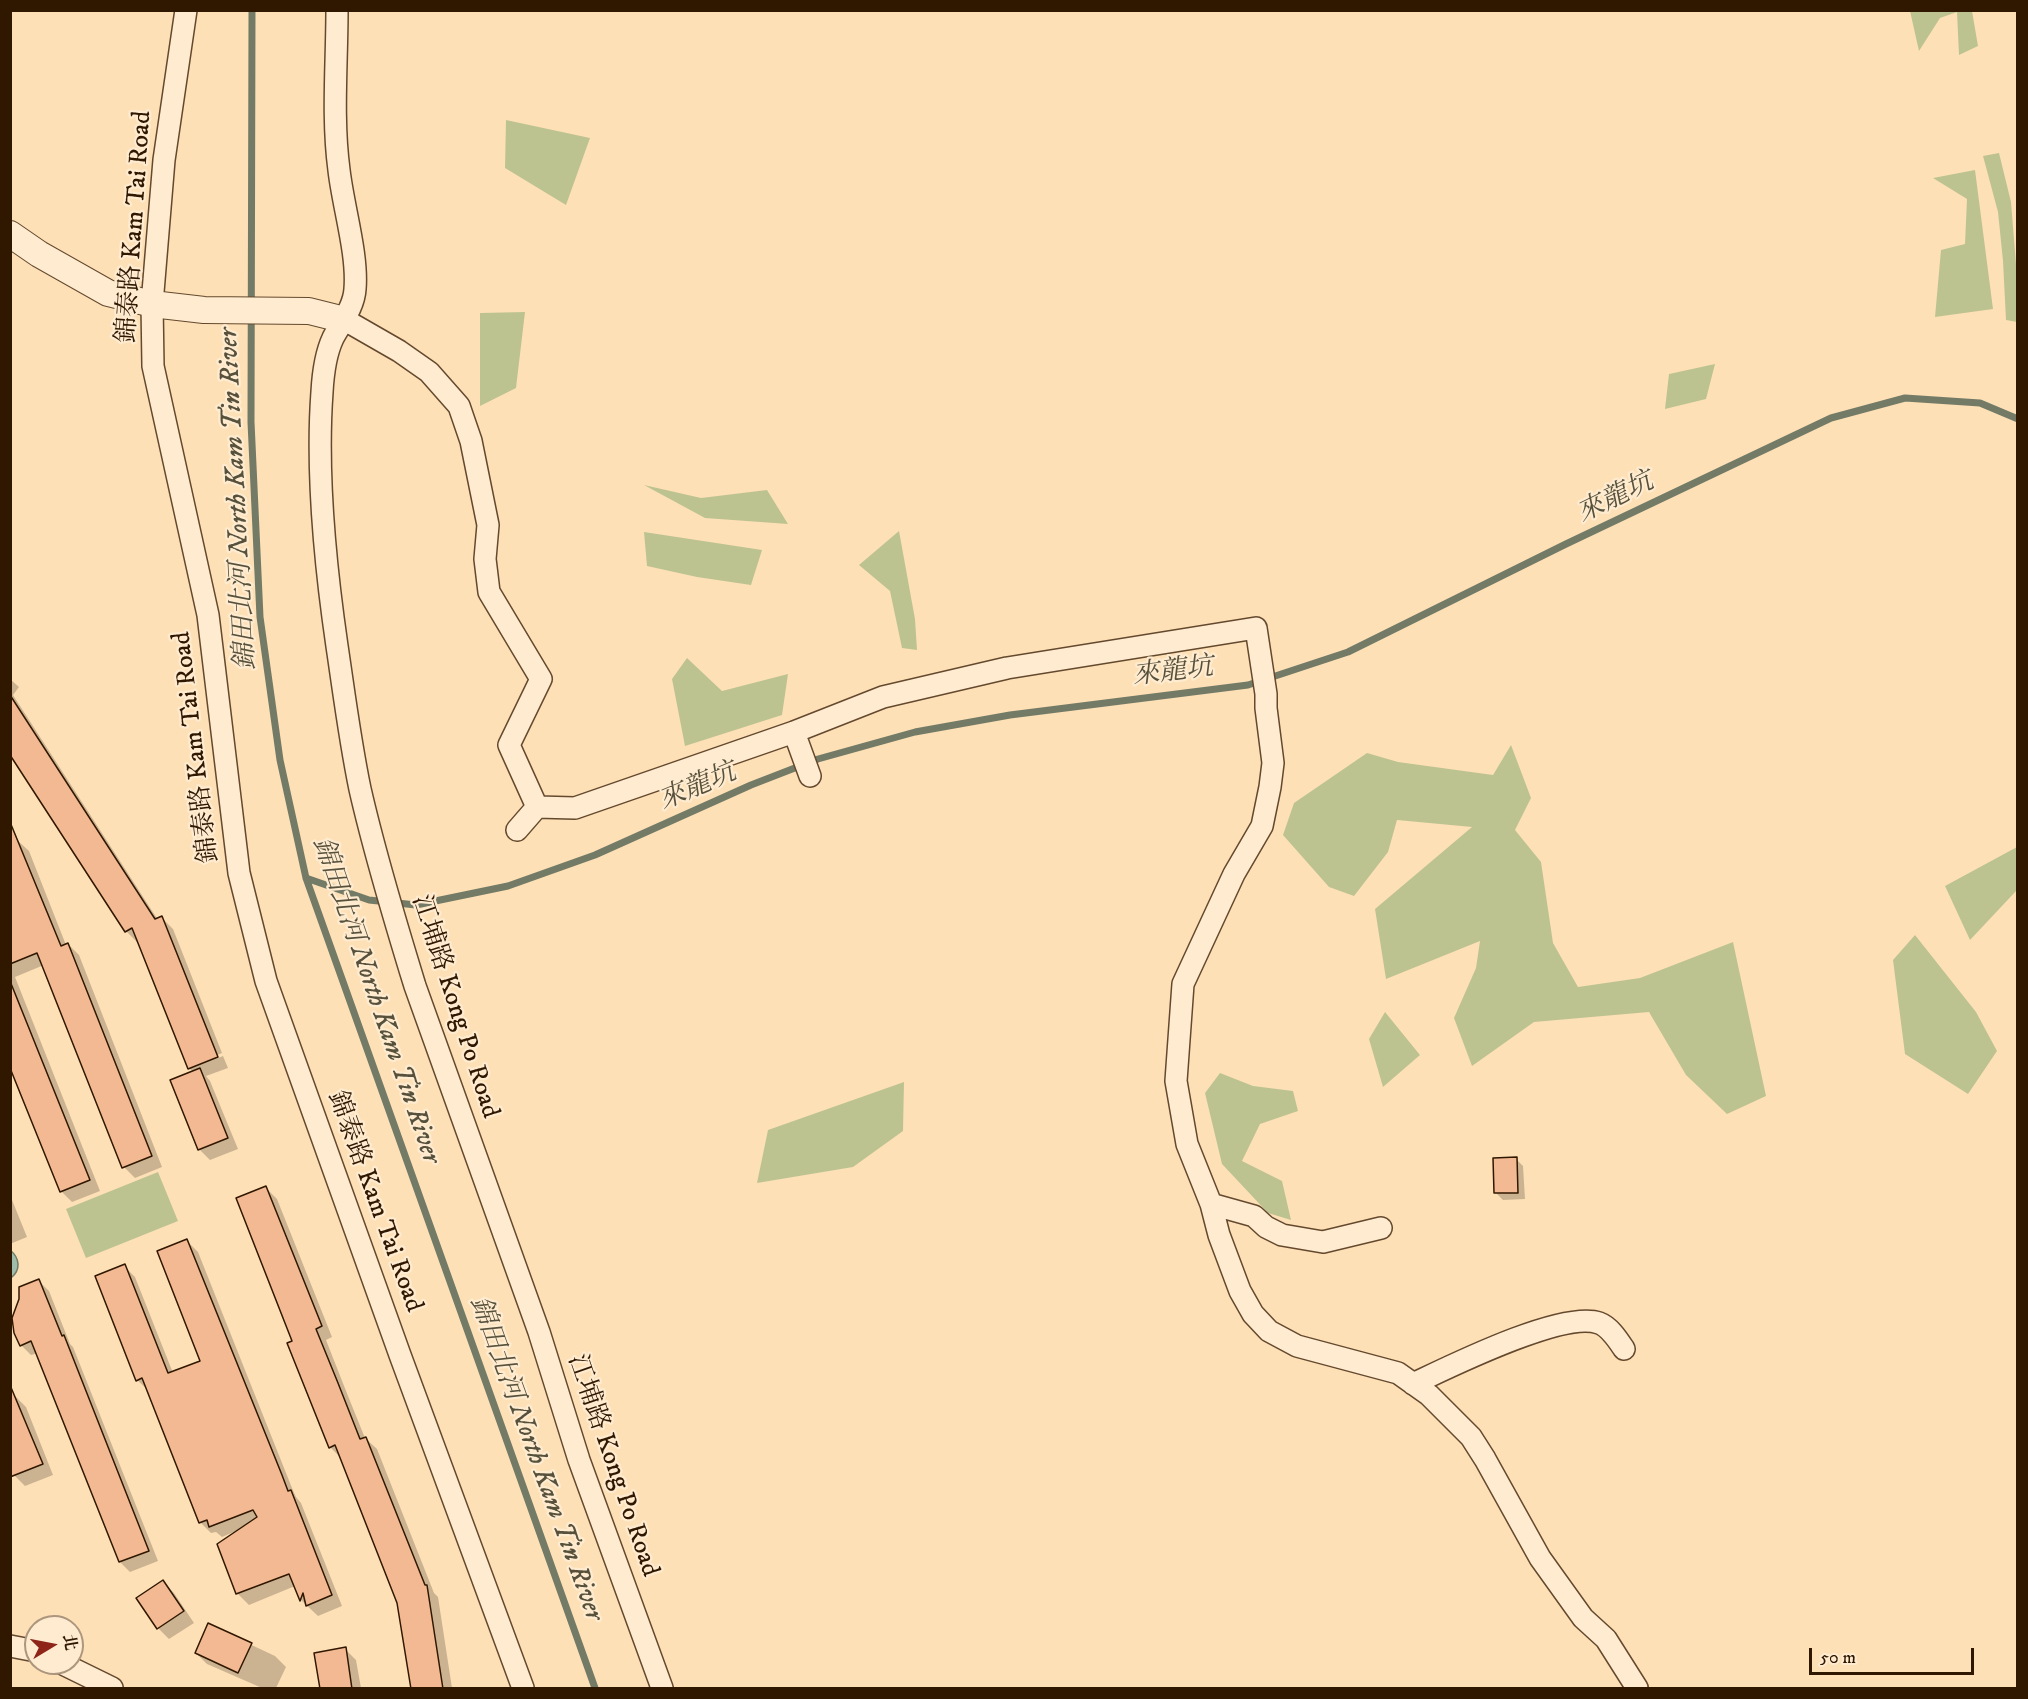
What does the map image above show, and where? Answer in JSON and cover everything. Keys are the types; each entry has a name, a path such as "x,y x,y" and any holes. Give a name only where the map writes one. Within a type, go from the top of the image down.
{"street":[{"name":"錦泰路 Kam Tai Road","path":"186,10 164,160 152,304 153,366 208,615 239,873 266,981 523,1689"},
{"name":"江埔路 Kong Po Road","path":"337,10 338,169 355,267 355,291 345,320 333,339 327,356 322,395 322,474 325,556 349,731 372,835 398,932 538,1332 579,1460 662,1689"},
{"path":"10,234 39,254 108,294 152,304 204,310 309,311 345,320 399,351 429,372 459,406 471,441 488,525 485,559 489,592 541,679 509,745 537,807"},
{"path":"537,807 575,808 794,732 883,697 1007,668 1256,628 1273,763 1262,826 1234,874 1183,984 1176,1081 1187,1144 1219,1235 1240,1291 1253,1314 1269,1331 1297,1346 1398,1373 1429,1395 1471,1437 1540,1558 1583,1618 1606,1639 1637,1689"},
{"path":"794,732 810,776"},
{"path":"517,830 537,807"},
{"path":"1210,1204 1254,1216 1266,1227 1282,1235 1323,1242 1381,1228"},
{"path":"1413,1384 1470,1356 1526,1335 1581,1320 1600,1323 1615,1336 1624,1349"},
{"path":"84,1675 112,1689"}],"green space":[{"path":"1910,11 1972,11 1978,46 1959,55 1957,12 1940,18 1919,51"},
{"path":"506,120 590,138 566,205 505,168"},
{"path":"1999,153 2011,202 2018,289 2017,322 2006,320 1998,212 1983,156"},
{"path":"1975,170 1993,309 1935,317 1941,250 1965,244 1967,199 1933,178"},
{"path":"525,312 516,388 480,406 480,313"},
{"path":"1715,364 1706,399 1665,409 1669,374"},
{"path":"644,485 701,498 767,490 788,524 705,518"},
{"path":"899,531 915,619 917,650 902,648 890,591 859,565"},
{"path":"644,532 762,550 751,585 697,577 647,566"},
{"path":"687,658 722,691 788,674 782,715 685,746 672,679"},
{"path":"1511,745 1531,798 1515,830 1541,862 1553,943 1578,987 1640,978 1733,942 1766,1096 1727,1114 1686,1075 1649,1012 1534,1022 1472,1066 1454,1018 1476,968 1480,941 1386,979 1375,909 1472,827 1397,820 1388,852 1354,896 1329,887 1283,835 1294,803 1367,753 1398,762 1493,775"},
{"path":"2017,847 2017,890 1970,940 1945,886"},
{"path":"1915,935 1976,1012 1997,1051 1968,1094 1905,1054 1893,960"},
{"path":"1385,1012 1420,1055 1383,1087 1369,1039"},
{"path":"1220,1073 1253,1086 1293,1091 1298,1111 1260,1124 1242,1161 1282,1181 1291,1220 1268,1213 1222,1164 1205,1093"},
{"path":"904,1082 903,1131 853,1167 757,1183 768,1130"},
{"path":"158,1172 178,1221 86,1258 66,1209"}],"shaded area":[{"path":"10,1250 18,1264 11,1278"}],"building":[{"path":"10,695 155,919 162,916 218,1057 188,1069 132,928 125,932 10,755"},
{"path":"10,822 61,946 68,943 152,1156 122,1168 37,953 10,964"},
{"path":"10,981 90,1180 60,1192 10,1068"},
{"path":"200,1068 228,1138 198,1150 170,1080"},
{"path":"1517,1157 1518,1193 1494,1193 1493,1158"},
{"path":"266,1186 322,1326 316,1329 360,1439 366,1437 425,1585 427,1585 443,1689 411,1689 397,1603 335,1445 329,1448 287,1343 292,1341 236,1198"},
{"path":"187,1239 332,1595 306,1606 303,1593 300,1601 289,1574 236,1594 217,1544 257,1517 253,1510 209,1527 207,1520 199,1523 142,1378 136,1381 95,1276 125,1264 168,1373 200,1361 157,1251"},
{"path":"39,1279 62,1336 64,1335 149,1551 119,1562 31,1341 20,1346 14,1333 12,1318 19,1299 19,1287"},
{"path":"10,1385 43,1464 10,1477"},
{"path":"163,1580 184,1611 157,1629 136,1598"},
{"path":"208,1623 252,1643 238,1673 195,1653"},
{"path":"346,1647 352,1689 320,1689 314,1653"}],"waterway":[{"name":"錦田北河 North Kam Tin River","path":"252,10 251,422 260,617 280,760 306,878 595,1688"},
{"name":"來龍坑","path":"306,878 369,900 416,905 508,886 595,855 751,785 818,759 915,732 1010,715 1248,685 1348,652 1566,544 1831,418 1905,398 1980,403 2018,419"}]}
